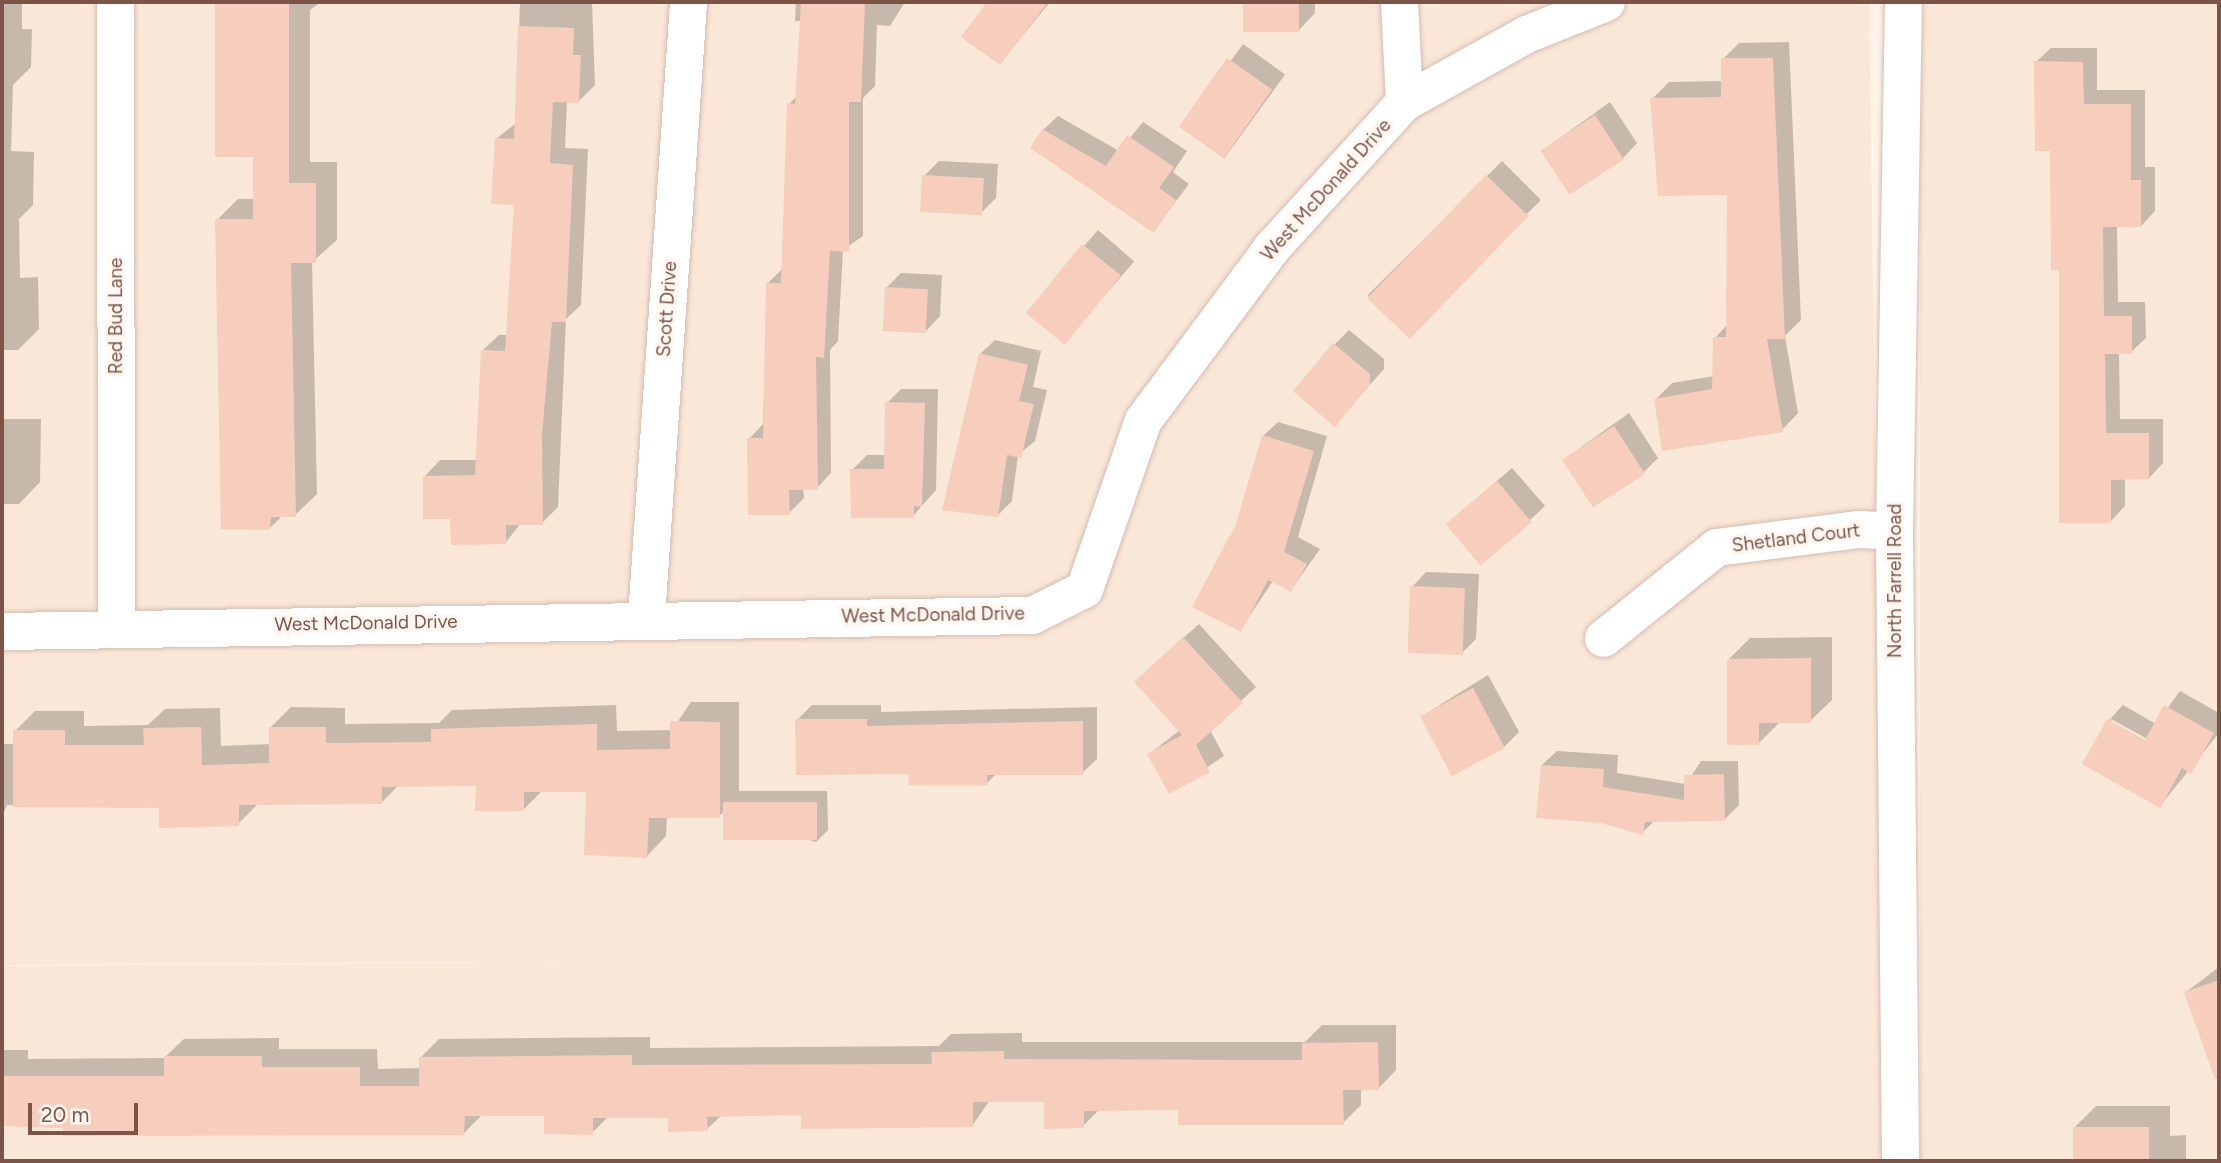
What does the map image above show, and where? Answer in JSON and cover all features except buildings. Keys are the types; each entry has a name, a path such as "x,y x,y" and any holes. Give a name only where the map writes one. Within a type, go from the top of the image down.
{"street":[{"name":"Red Bud Lane","path":"115,2 116,629"},
{"name":"Scott Drive","path":"646,617 688,2"},
{"path":"1399,2 1404,102"},
{"name":"West McDonald Drive","path":"2,631 646,617 1032,615 1084,589 1143,420 1271,248 1404,102 1526,34 1606,2"},
{"name":"North Farrell Road","path":"1900,1161 1894,531 1903,2"},
{"name":"Shetland Court","path":"1603,638 1716,547 1859,529 1894,531"}],"shaded area":[{"path":"2,2 1869,2 1885,1161 2,1161 2,966 1082,958 2,965"},
{"path":"1920,2 2219,2 2219,1161 1920,1161"}]}
